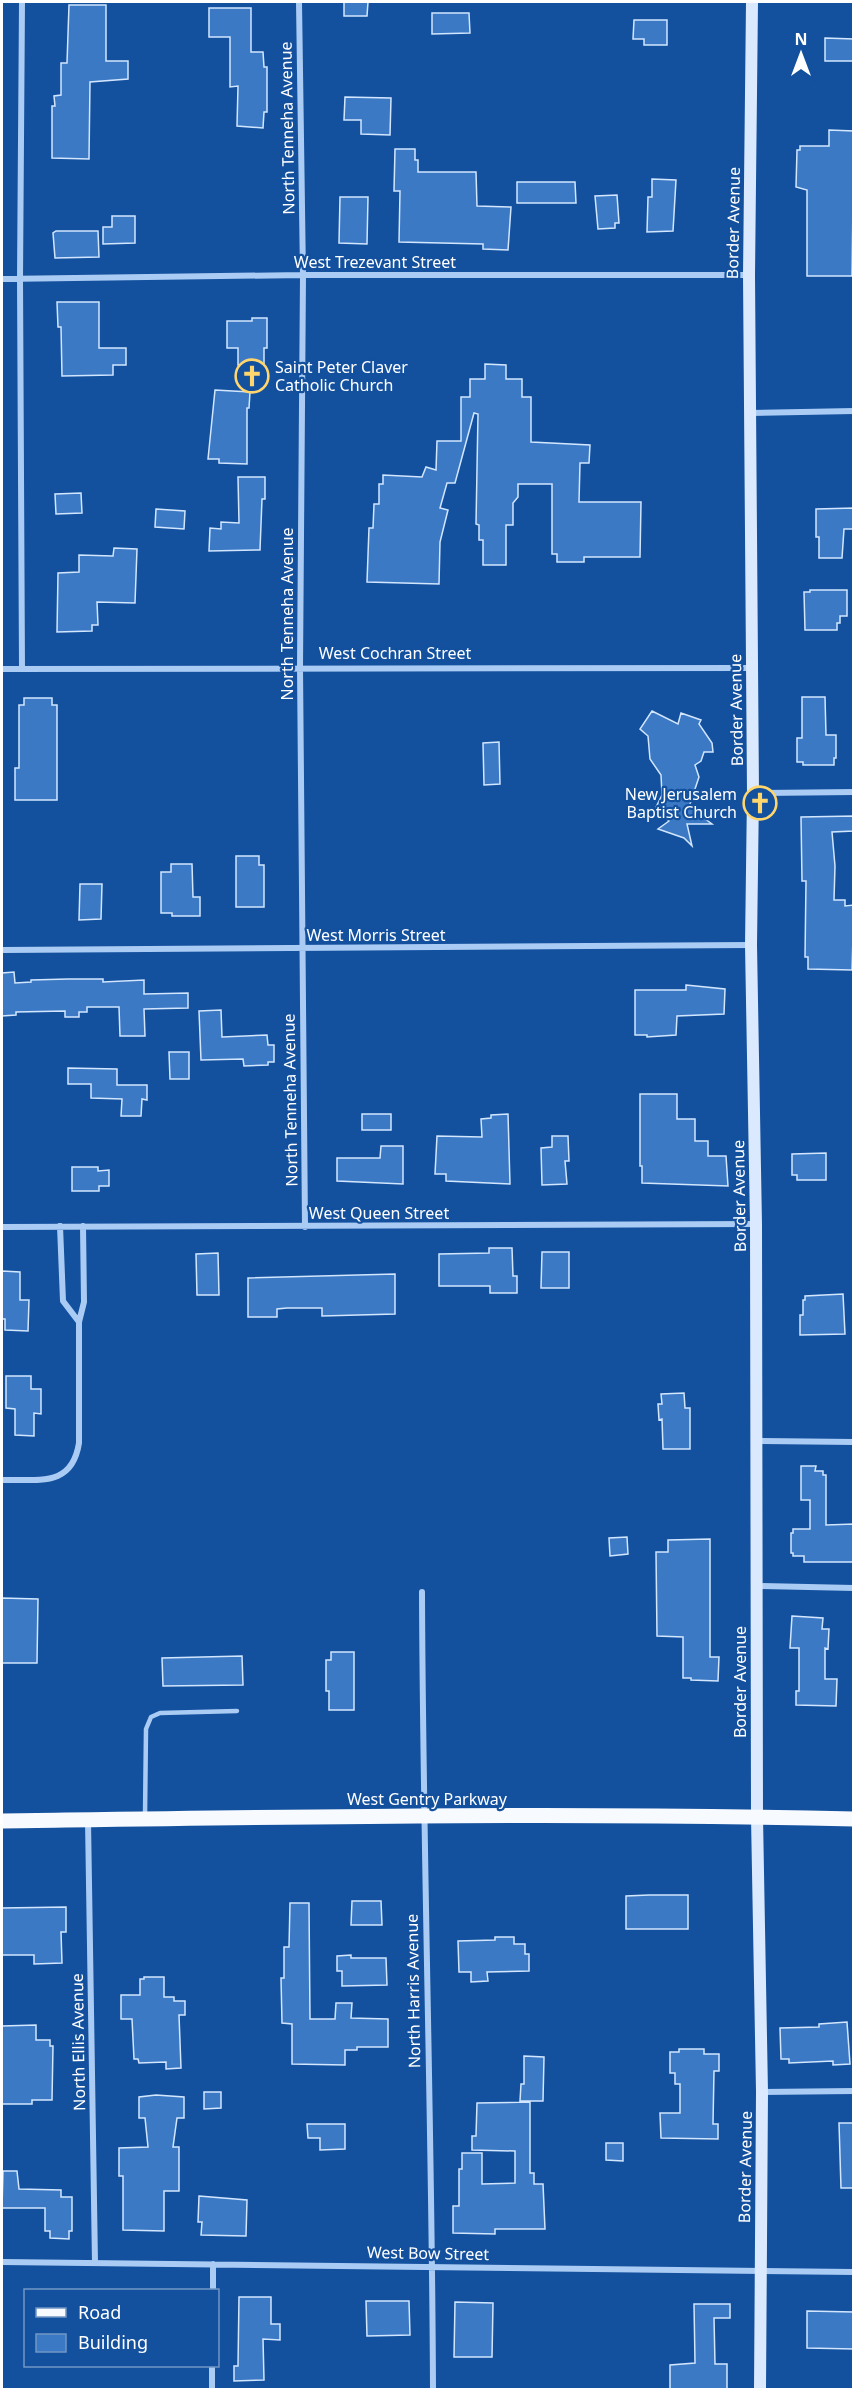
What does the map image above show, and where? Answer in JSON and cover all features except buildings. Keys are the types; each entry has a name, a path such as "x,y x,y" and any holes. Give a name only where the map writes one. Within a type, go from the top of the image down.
{"main road":[{"name":"West Gentry Parkway","path":"2,1821 423,1817 854,1819"}],"street":[{"path":"22,2 20,279 22,669"},
{"name":"North Tenneha Avenue","path":"299,2 303,275 300,667 305,1227"},
{"name":"Border Avenue","path":"753,2 749,413 753,793 751,945 756,1224 757,1817 762,2092 760,2390"},
{"name":"West Trezevant Street","path":"2,279 303,275 749,275"},
{"path":"749,413 854,411"},
{"name":"West Cochran Street","path":"2,669 752,668"},
{"path":"753,793 854,792"},
{"name":"West Morris Street","path":"2,950 751,945"},
{"name":"West Queen Street","path":"2,1227 756,1224"},
{"path":"60,1226 63,1301 79,1322"},
{"path":"2,1480 46,1479 60,1476 70,1469 77,1456 79,1443 79,1322 84,1302 83,1226"},
{"path":"757,1441 854,1442"},
{"path":"757,1586 854,1588"},
{"name":"North Harris Avenue","path":"422,1592 423,1817 433,2266 433,2390"},
{"name":"North Ellis Avenue","path":"88,1820 95,2263"},
{"path":"762,2092 854,2091"},
{"name":"West Bow Street","path":"2,2262 854,2272"},
{"path":"213,2264 213,2289"},
{"path":"212,2367 212,2390"}],"lane":[{"path":"145,1819 146,1729 151,1717 160,1713 237,1711"}],"place":[{"name":"Saint Peter Claver Catholic Church","path":"252,376"},
{"name":"New Jerusalem Baptist Church","path":"760,803"}]}
